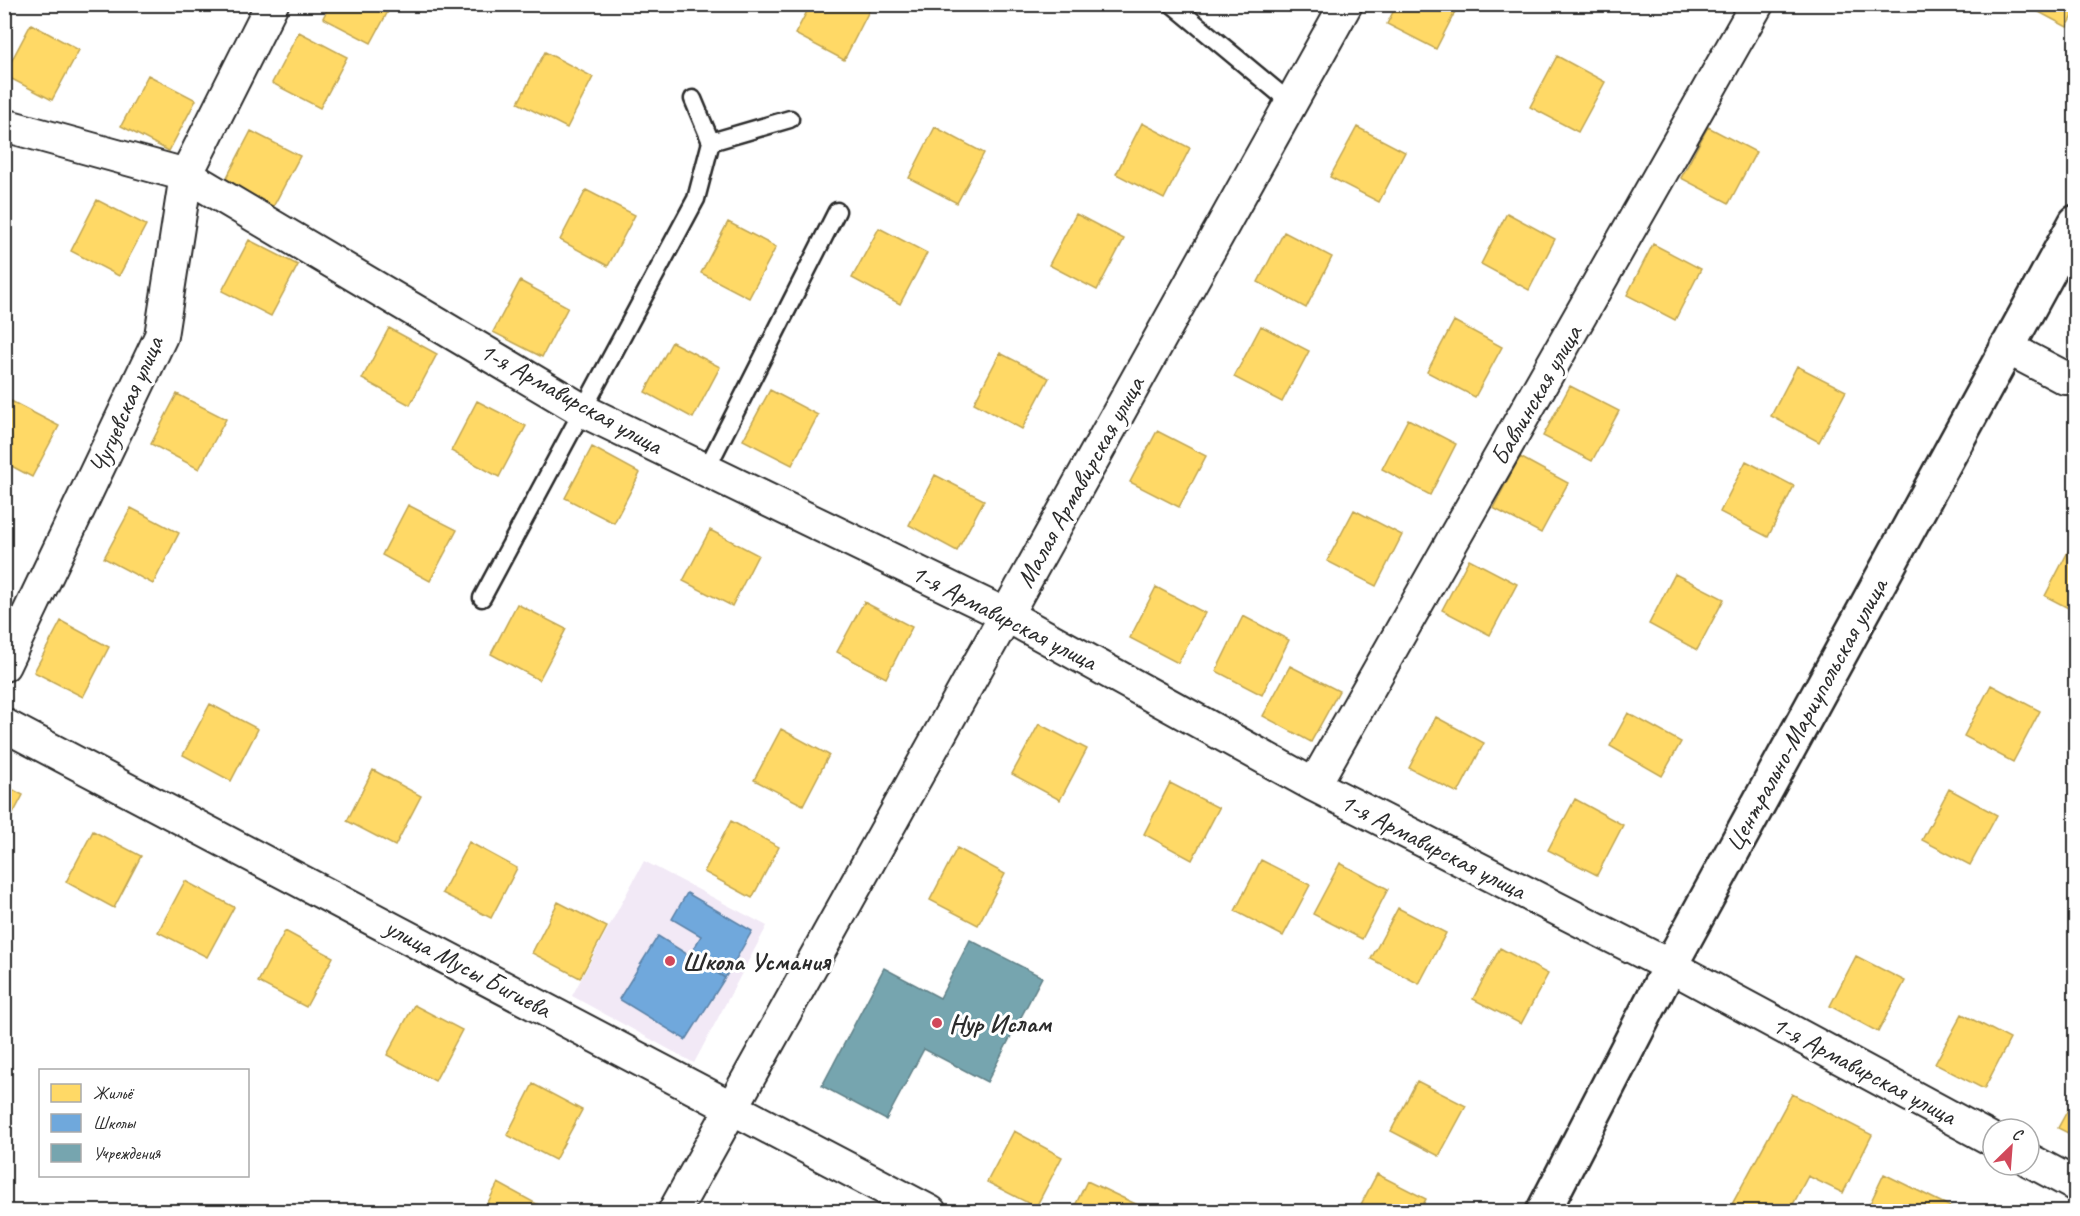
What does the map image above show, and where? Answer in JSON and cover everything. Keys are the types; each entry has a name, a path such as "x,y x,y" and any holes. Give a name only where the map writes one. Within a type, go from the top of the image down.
{"street":[{"name":"Чугуевская улица","path":"4,665 161,336 186,176 272,4"},
{"name":"Малая Армавирская улица","path":"674,1212 1346,4"},
{"name":"Бавлинская улица","path":"1314,785 1757,4"},
{"name":"1-я Армавирская улица","path":"4,125 186,176 584,411 1006,615 1314,785 1670,966 1981,1134"},
{"name":"Центрально-Мариупольская улица","path":"1543,1212 1670,966 2006,346 2076,222"},
{"path":"2006,346 2065,378 2076,378"},
{"name":"улица Мусы Бигиева","path":"4,725 930,1212"},
{"path":"2041,1166 2076,1185"}],"lane":[{"path":"1172,4 1292,103"},
{"path":"482,598 696,199 711,142 693,99"},
{"path":"711,142 790,119"},
{"path":"706,470 837,211"}],"shaded area":[{"name":"Школа Усмания","path":"644,861 767,926 694,1063 572,996"}],"building: Жильё":[{"path":"330,4 392,4 371,43 323,18"},
{"path":"811,4 862,4 870,9 844,60 795,34"},
{"path":"1397,4 1459,4 1436,49 1387,24"},
{"path":"2024,4 2076,4 2076,11 2067,27"},
{"path":"31,24 79,50 52,100 4,75"},
{"path":"299,32 347,57 320,108 272,83"},
{"path":"545,52 593,77 567,128 518,103"},
{"path":"1557,56 1605,82 1578,132 1530,107"},
{"path":"148,75 196,100 169,151 121,126"},
{"path":"1142,123 1190,148 1164,199 1116,174"},
{"path":"935,127 984,153 957,203 909,178"},
{"path":"1357,127 1405,152 1379,202 1330,177"},
{"path":"1708,127 1756,152 1729,203 1681,178"},
{"path":"251,131 300,156 273,207 225,181"},
{"path":"586,190 635,215 608,266 560,240"},
{"path":"97,200 146,225 119,276 71,251"},
{"path":"1507,213 1555,239 1529,290 1481,264"},
{"path":"1076,214 1124,239 1097,290 1049,265"},
{"path":"728,222 776,247 749,298 701,273"},
{"path":"879,228 927,253 900,304 852,278"},
{"path":"1284,232 1332,257 1306,308 1258,282"},
{"path":"249,240 298,265 271,316 222,291"},
{"path":"1653,244 1701,269 1675,320 1627,295"},
{"path":"520,281 568,307 542,357 493,332"},
{"path":"1454,321 1502,347 1475,397 1427,372"},
{"path":"1261,326 1309,351 1282,402 1234,377"},
{"path":"389,328 437,354 410,405 362,379"},
{"path":"672,342 720,367 693,418 645,392"},
{"path":"1000,353 1049,378 1022,429 974,403"},
{"path":"1797,366 1846,391 1819,442 1771,416"},
{"path":"1570,386 1619,411 1592,461 1543,436"},
{"path":"770,390 818,415 792,465 743,440"},
{"path":"177,394 226,419 199,469 151,444"},
{"path":"11,401 59,426 32,477 4,462 4,412"},
{"path":"477,401 526,426 499,477 451,451"},
{"path":"1408,419 1456,444 1430,495 1382,469"},
{"path":"1157,431 1206,456 1179,507 1130,482"},
{"path":"592,447 640,473 614,523 565,498"},
{"path":"1520,457 1568,483 1541,533 1493,508"},
{"path":"1746,461 1794,486 1768,537 1720,512"},
{"path":"935,475 984,500 957,551 909,525"},
{"path":"408,505 457,530 430,581 382,555"},
{"path":"131,508 179,533 153,584 104,558"},
{"path":"1354,510 1402,535 1376,586 1327,561"},
{"path":"710,530 758,555 732,606 683,581"},
{"path":"2071,546 2076,548 2076,612 2045,596"},
{"path":"1469,559 1517,584 1490,635 1442,610"},
{"path":"1675,574 1724,599 1697,650 1649,624"},
{"path":"1156,587 1205,613 1178,663 1130,638"},
{"path":"864,602 912,627 886,678 837,652"},
{"path":"517,604 566,629 539,680 491,654"},
{"path":"1243,616 1289,640 1262,695 1216,671"},
{"path":"61,621 109,647 83,697 34,672"},
{"path":"1290,666 1339,691 1311,742 1263,716"},
{"path":"1991,685 2040,711 2013,762 1964,736"},
{"path":"210,704 258,729 231,781 183,755"},
{"path":"1628,713 1681,742 1662,776 1610,746"},
{"path":"1436,717 1484,743 1458,793 1409,768"},
{"path":"1039,724 1087,749 1060,800 1012,774"},
{"path":"781,729 829,755 803,805 754,780"},
{"path":"373,770 421,796 395,846 347,821"},
{"path":"1170,783 1219,808 1192,860 1144,834"},
{"path":"4,785 23,795 4,831"},
{"path":"1949,789 1997,815 1970,865 1922,840"},
{"path":"1575,799 1623,825 1597,875 1548,850"},
{"path":"731,821 779,847 752,898 704,872"},
{"path":"93,831 141,856 114,908 66,882"},
{"path":"469,842 517,868 491,918 442,893"},
{"path":"957,848 1005,874 978,925 930,900"},
{"path":"1261,860 1310,885 1283,936 1235,911"},
{"path":"1340,863 1388,889 1362,939 1313,914"},
{"path":"185,881 234,907 207,957 158,932"},
{"path":"558,902 607,927 580,978 532,953"},
{"path":"1398,908 1446,933 1419,984 1371,959"},
{"path":"285,931 333,957 306,1007 258,982"},
{"path":"1500,948 1548,974 1521,1024 1473,999"},
{"path":"1856,956 1905,981 1878,1032 1830,1006"},
{"path":"414,1005 462,1030 435,1081 387,1055"},
{"path":"1962,1014 2010,1039 1984,1089 1935,1064"},
{"path":"1417,1081 1466,1106 1439,1156 1391,1131"},
{"path":"533,1084 582,1110 555,1160 507,1135"},
{"path":"1792,1094 1872,1135 1843,1193 1808,1176 1789,1212 1739,1212 1730,1208"},
{"path":"2076,1095 2076,1137 2058,1128"},
{"path":"1014,1131 1062,1157 1036,1207 987,1182"},
{"path":"1377,1174 1426,1199 1419,1212 1357,1212"},
{"path":"1884,1174 1953,1208 1952,1212 1866,1212"},
{"path":"1087,1181 1142,1207 1140,1212 1072,1212"},
{"path":"498,1183 546,1209 544,1212 483,1212"}],"building: Школы":[{"path":"687,893 752,931 725,978 690,955 701,936 672,919"},
{"path":"658,936 725,978 686,1040 619,999"}],"building: Учреждения":[{"name":"Нур Ислам","path":"970,940 1042,977 987,1082 924,1049 886,1120 822,1086 884,968 940,998"}],"place":[{"name":"Школа Усмания","path":"670,961"},
{"name":"Нур Ислам","path":"937,1023"}]}
